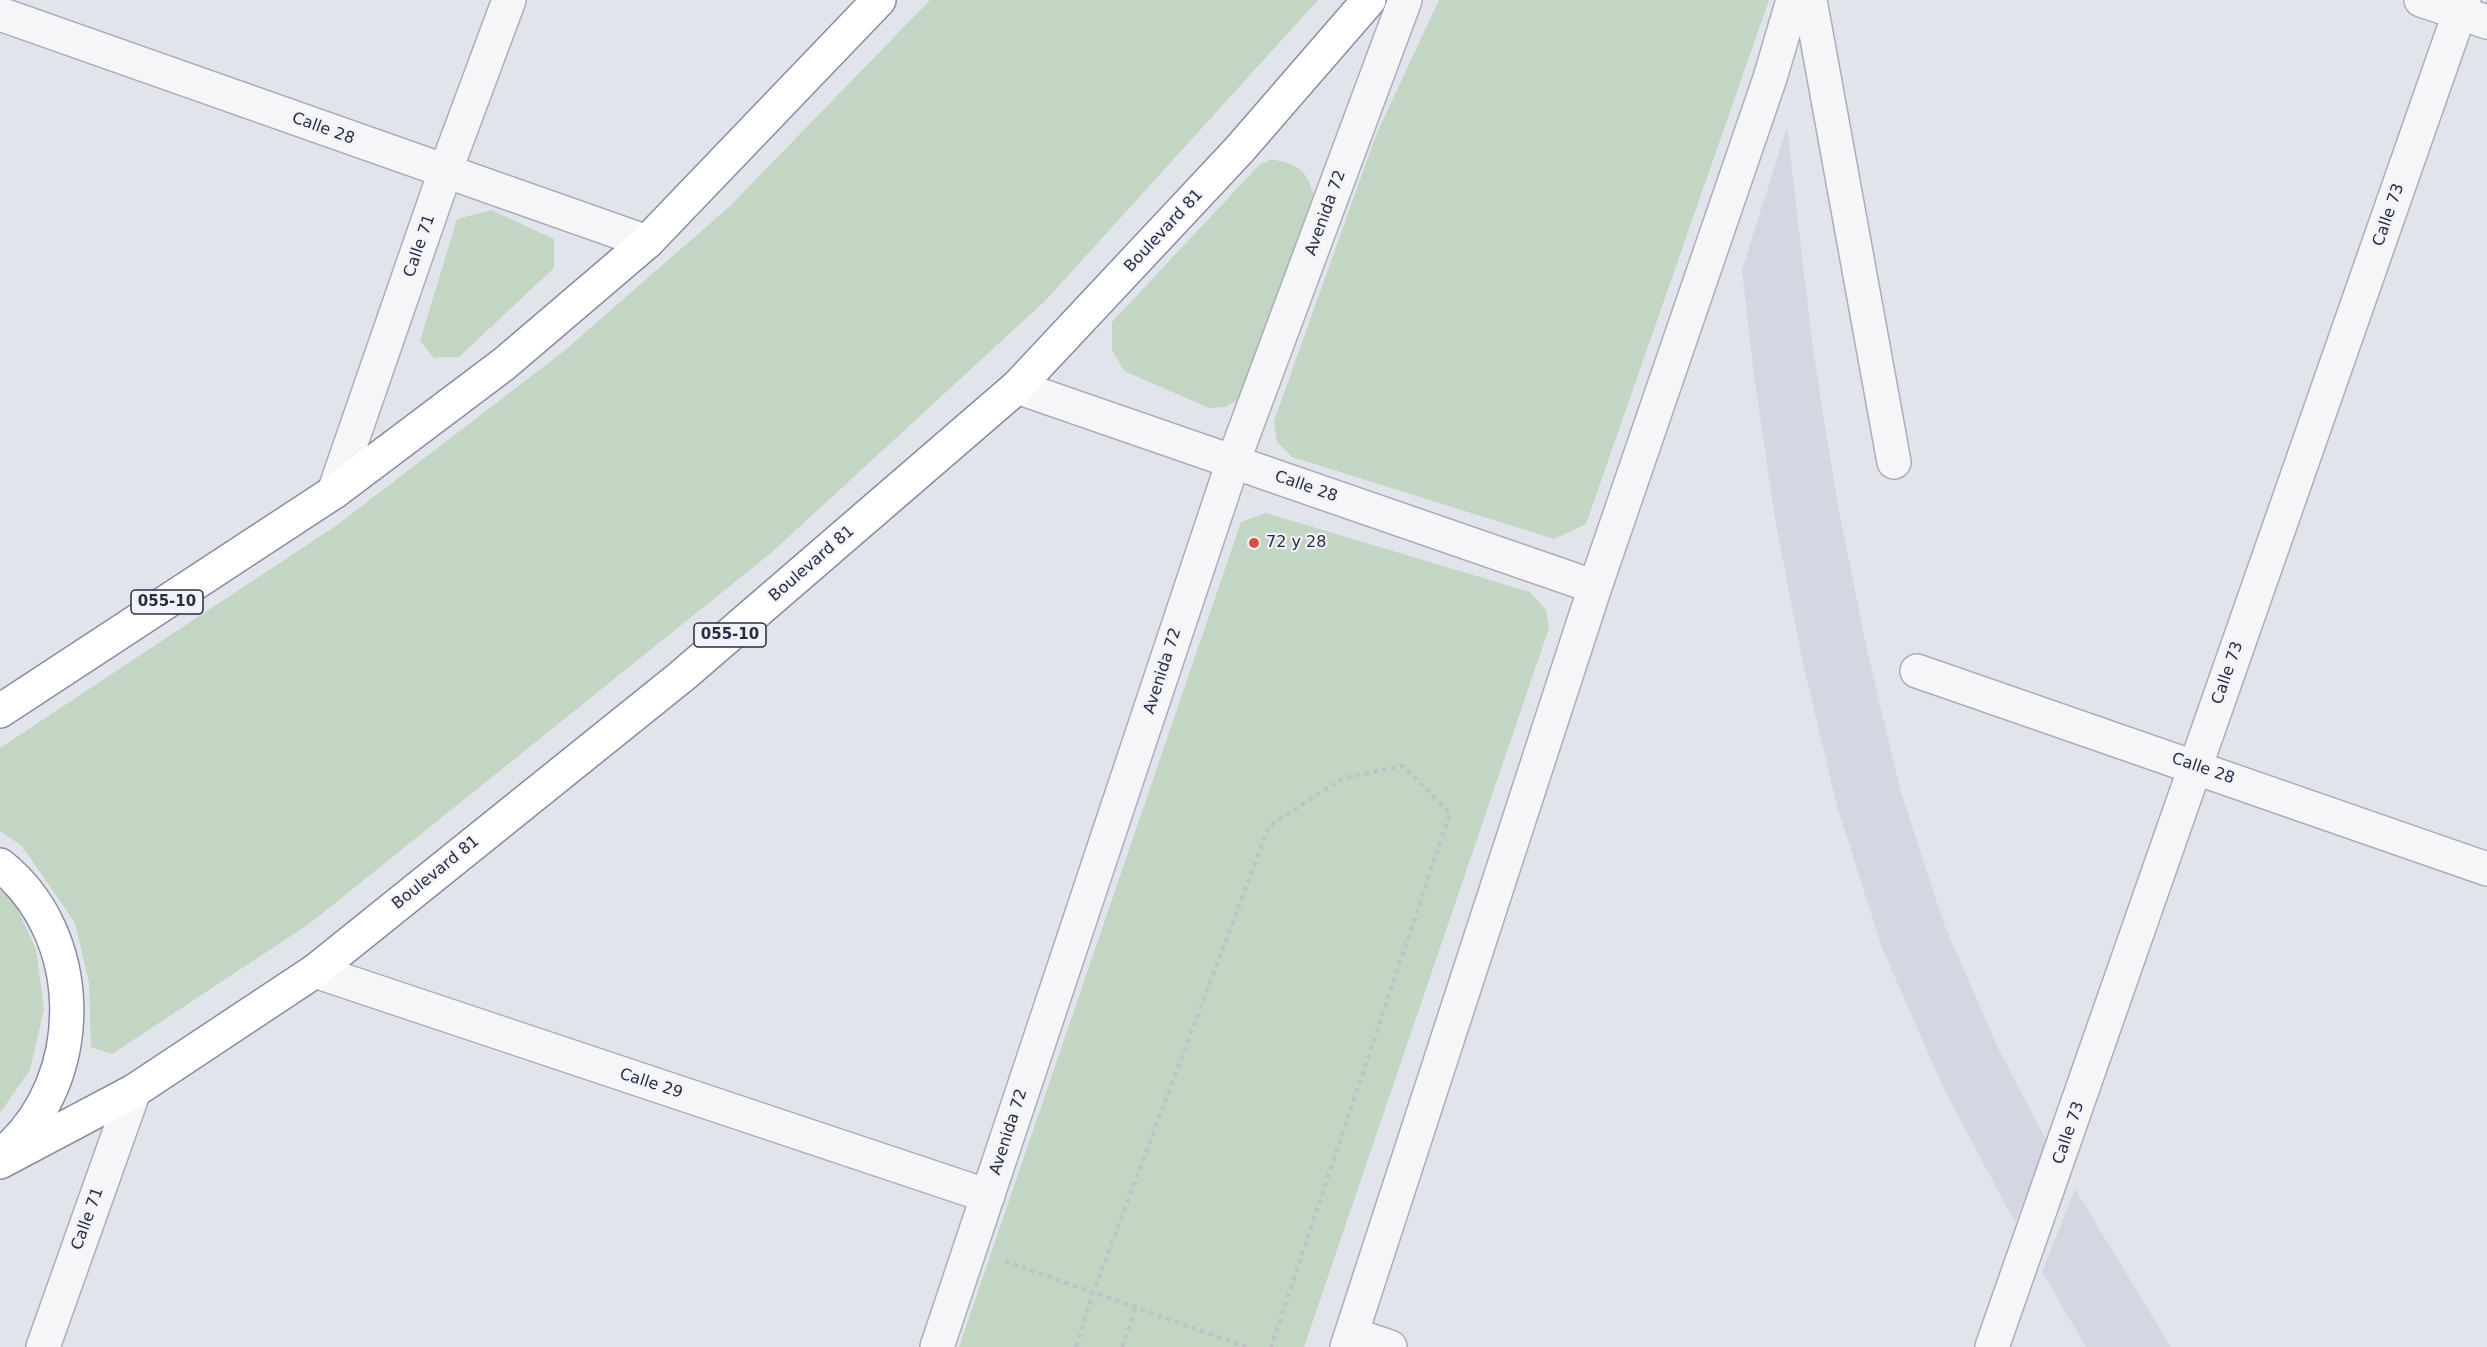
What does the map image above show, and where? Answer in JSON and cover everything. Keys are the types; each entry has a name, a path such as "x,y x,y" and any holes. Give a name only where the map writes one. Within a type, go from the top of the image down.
{"highway":[{"name":"055-10","path":"0,711 334,492 504,364 646,242 879,0"},
{"name":"Boulevard 81","path":"0,1162 134,1091 315,971 682,676 1017,387 1239,150 1369,0"},
{"path":"0,865 12,875 42,914 61,960 68,1006 63,1054 46,1100 19,1140 0,1156"}],"street":[{"name":"Calle 71","path":"334,492 445,172 509,0"},
{"name":"Avenida 72","path":"937,1347 1233,462 1405,0"},
{"path":"1390,1347 1349,1340 1595,587 1766,89 1793,0"},
{"path":"1810,0 1894,462"},
{"path":"2421,0 2470,12"},
{"name":"Calle 73","path":"1992,1347 2196,766 2470,12"},
{"name":"Calle 28","path":"0,14 646,242"},
{"name":"Calle 28","path":"1017,387 1595,587"},
{"name":"Calle 28","path":"1917,671 2196,766 2487,869"},
{"name":"Calle 29","path":"315,971 987,1196"},
{"name":"Calle 71","path":"43,1347 134,1091"}],"path":[{"path":"1076,1347 1093,1293 1269,826 1343,778 1403,766 1450,813 1271,1347"},
{"path":"970,1248 1245,1347"},
{"path":"1122,1347 1136,1308"}],"shaded area":[{"path":"1787,127 1813,350 1837,501 1867,650 1900,789 1944,924 1999,1050 2047,1142 2015,1223 1943,1087 1882,948 1837,806 1803,664 1775,519 1754,375 1742,270"},
{"path":"2075,1189 2171,1347 2086,1347 2042,1272"}],"green space":[{"path":"930,0 1318,0 1045,301 771,553 309,924 112,1054 91,1047 89,983 75,923 22,846 0,831 0,748 337,525 564,351 730,206"},
{"path":"1439,0 1769,0 1586,524 1554,539 1292,457 1277,442 1274,421 1376,135"},
{"path":"1271,159 1289,164 1301,171 1309,182 1315,199 1246,395 1225,407 1209,408 1124,371 1112,350 1112,322 1259,165"},
{"path":"491,210 554,239 554,268 459,357 434,358 420,341 457,219"},
{"path":"1266,513 1530,592 1546,610 1549,628 1304,1347 959,1347 1241,522"},
{"path":"0,890 14,902 36,949 44,1009 30,1070 0,1113"}],"place":[{"name":"72 y 28","path":"1254,543"}]}
